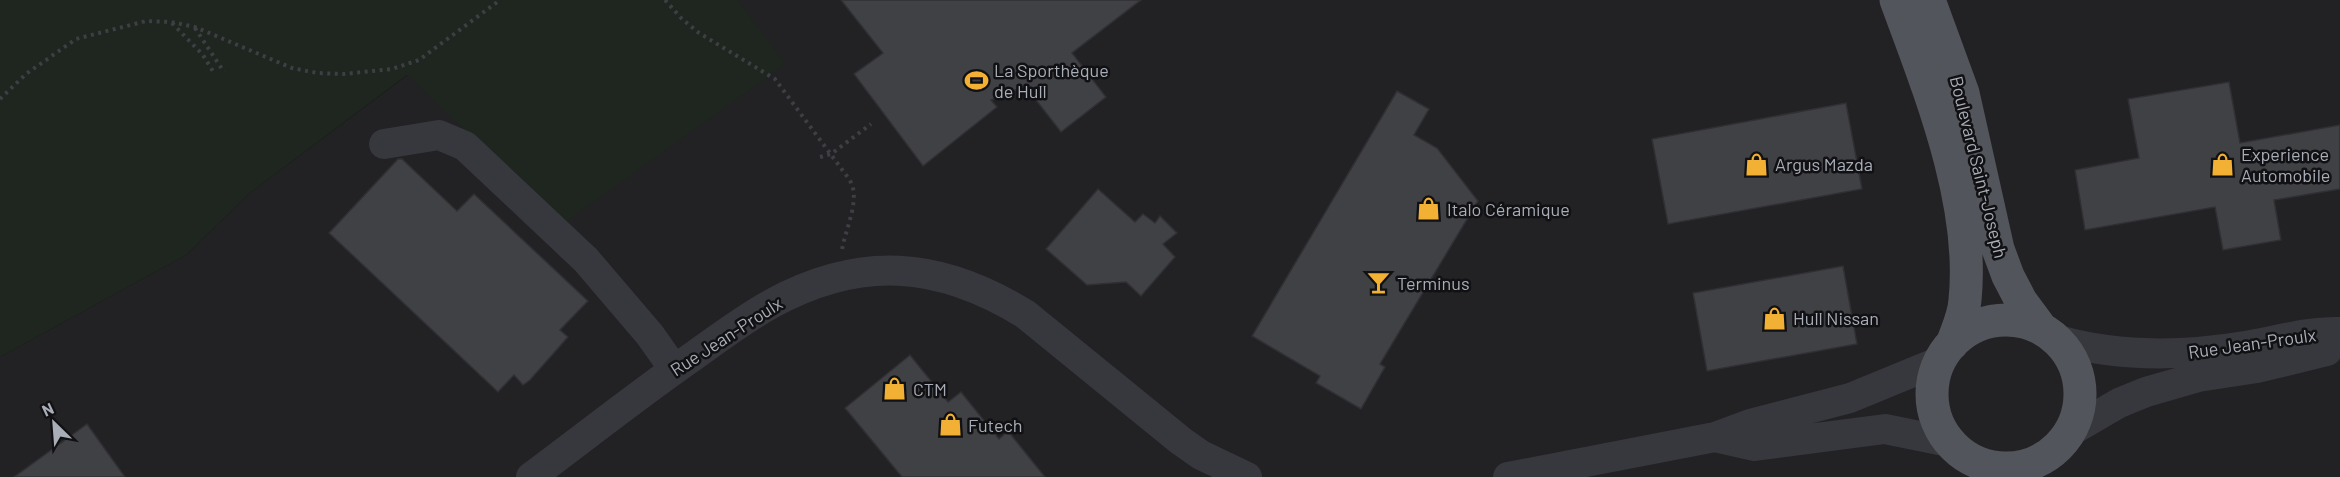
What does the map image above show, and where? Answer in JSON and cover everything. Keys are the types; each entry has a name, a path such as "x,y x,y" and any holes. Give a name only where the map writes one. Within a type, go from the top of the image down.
{"main road":[{"name":"Boulevard Saint-Joseph","path":"1896,0 1942,128 1960,213 1965,252 1965,301 1946,353"},
{"name":"Boulevard Saint-Joseph","path":"1929,0 1963,93 1998,249 2007,276 2021,301 2049,334"},
{"path":"2052,477 2079,410 2081,391 2074,364 2049,334 2018,321 1994,321 1971,329 1946,353 1934,377 1932,394 1934,411 1940,427 1962,457 1981,464 2003,468 2025,466 2046,457 2067,437"}],"street":[{"path":"384,144 439,135 465,146 586,260 650,335 674,369"},
{"name":"Rue Jean-Proulx","path":"531,477 674,369 755,314 785,297 815,285 868,271 892,270 946,277 997,297 1024,314 1181,441 1201,455 1247,477"},
{"name":"Rue Jean-Proulx","path":"2049,334 2087,349 2180,353 2340,332"},
{"name":"Rue Jean-Proulx","path":"2067,437 2118,403 2146,392 2198,377 2257,368 2335,349 2340,345"},
{"path":"1508,477 1715,437 1750,424 1850,398 1916,373 1946,353"},
{"path":"1715,437 1755,446 1885,429 1962,457"}],"path":[{"path":"0,99 26,74 76,39 147,21 171,22 195,27 292,68 317,73 368,72 392,69 419,60 500,0"},
{"path":"665,0 699,33 775,79 852,183 854,188 842,256"},
{"path":"171,22 202,55 214,73"},
{"path":"195,27 225,72"},
{"path":"820,157 831,154 871,124"}],"shaded area":[{"path":"0,0 737,0 785,64 563,224 407,75 251,192 186,255 0,357"},
{"path":"508,0 2340,0 2340,477 0,477 0,357 186,255 251,192"}],"building":[{"name":"La Sporthèque de Hull","path":"841,0 1141,0 1072,53 1106,97 1061,132 1025,86 991,100 997,107 923,166 854,74 883,53"},
{"name":"Experience Automobile","path":"2229,82 2240,143 2340,125 2340,189 2274,200 2281,240 2223,250 2215,207 2085,230 2075,170 2139,158 2128,99"},
{"path":"1397,91 1429,109 1414,135 1437,148 1478,201 1380,364 1385,367 1361,409 1316,383 1320,376 1252,336"},
{"name":"Argus Mazda","path":"1846,103 1862,189 1668,224 1652,139"},
{"path":"398,159 402,159 457,211 474,194 588,301 560,330 568,337 523,385 514,375 498,392 329,233"},
{"path":"1098,189 1135,222 1143,214 1155,223 1160,216 1177,233 1163,244 1175,257 1141,296 1126,282 1087,285 1046,249"},
{"name":"Hull Nissan","path":"1843,266 1857,344 1707,371 1693,293"},
{"path":"910,355 948,402 961,392 999,439 1008,431 1045,477 902,477 845,408"},
{"path":"87,424 125,477 14,477"}],"place":[{"name":"La Sporthèque de Hull","path":"976,80"},
{"name":"Argus Mazda","path":"1757,164"},
{"name":"Experience Automobile","path":"2223,164"},
{"name":"Italo Céramique","path":"1429,209"},
{"name":"Terminus","path":"1379,283"},
{"name":"Hull Nissan","path":"1775,318"},
{"name":"CTM","path":"895,389"},
{"name":"Futech","path":"950,425"}]}
